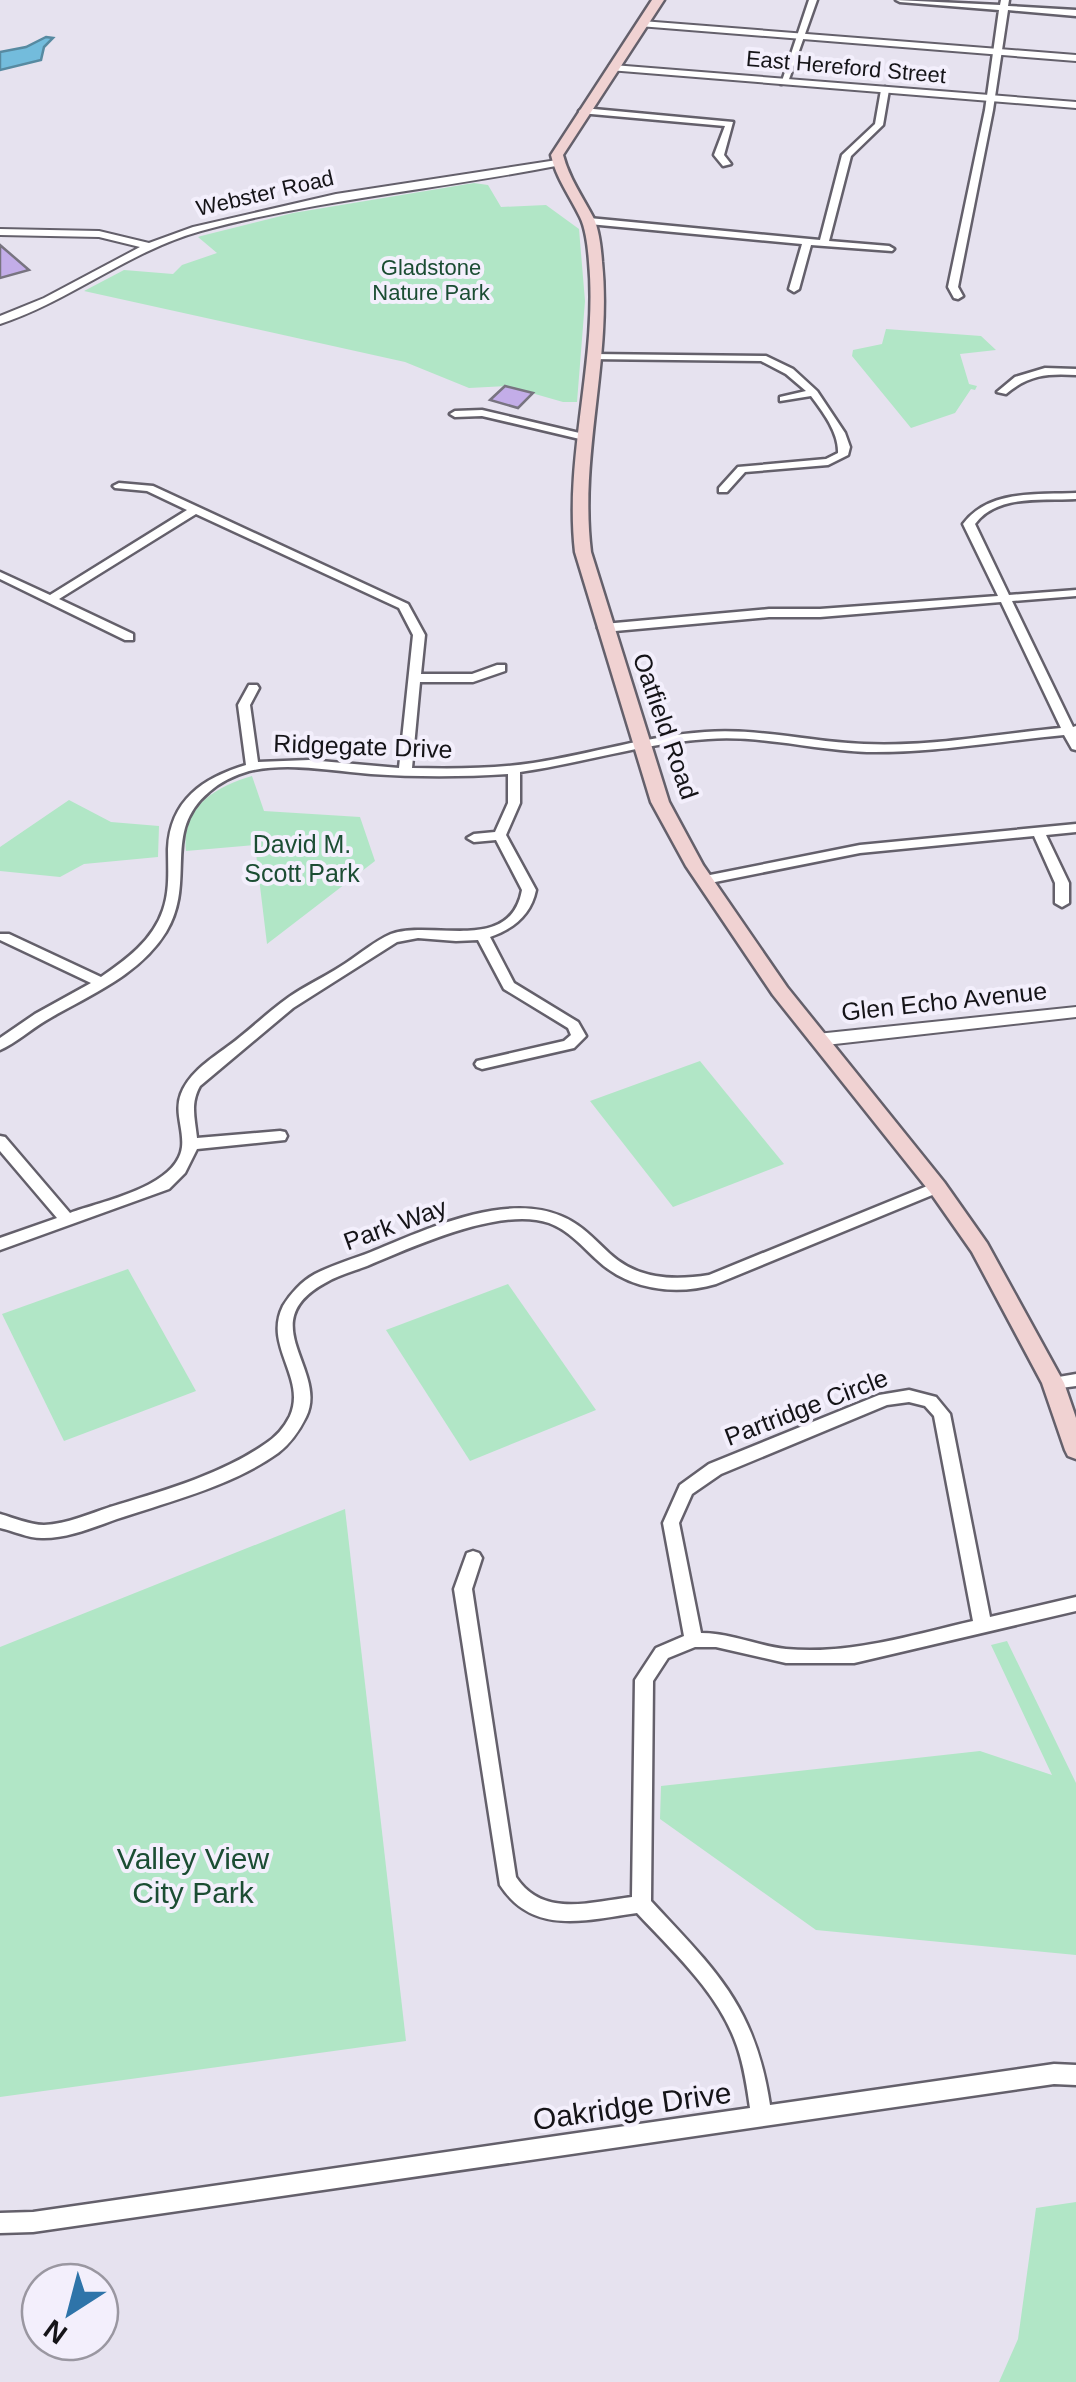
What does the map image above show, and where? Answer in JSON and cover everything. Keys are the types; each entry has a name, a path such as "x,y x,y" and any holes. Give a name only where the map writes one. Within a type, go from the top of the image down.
{"main road":[{"path":"557,163 559,148 658,0"},
{"name":"Oatfield Road","path":"557,163 589,222 598,303 578,521 604,628 660,802 705,880 817,1040 937,1187 980,1248 1052,1383 1076,1450"}],"street":[{"path":"784,82 814,0"},
{"path":"900,0 1004,4 1076,14"},
{"path":"958,296 952,287 962,254 1004,4"},
{"path":"642,24 1076,58"},
{"name":"East Hereford Street","path":"613,68 1076,105"},
{"path":"824,243 847,155 879,126 884,90"},
{"path":"584,111 730,124 719,155 726,164"},
{"name":"Webster Road","path":"0,320 48,300 149,246 197,229 294,206 557,163"},
{"path":"589,222 888,249"},
{"path":"0,232 90,234 149,246"},
{"path":"794,289 807,242"},
{"path":"593,357 762,358 787,369 812,393 839,428 845,447 843,455 828,462 742,469 724,490"},
{"path":"1002,392 1018,376 1030,372 1076,372"},
{"path":"784,399 812,393"},
{"path":"455,414 482,413 584,437"},
{"path":"119,486 149,488 404,606 419,636 405,772"},
{"path":"1076,496 992,504 971,518 969,530 1072,730 1076,746"},
{"path":"51,600 195,510"},
{"path":"0,575 129,637"},
{"path":"604,628 1076,593"},
{"path":"417,678 473,678 501,668"},
{"path":"252,766 244,705 253,688"},
{"name":"Ridgegate Drive","path":"0,1045 102,982 144,949 169,913 178,879 173,837 184,807 214,781 252,766 314,764 405,772 514,770 639,743 728,734 845,747 892,748 1072,730"},
{"path":"500,835 514,802 514,770"},
{"path":"705,880 860,849 1076,828"},
{"path":"1038,832 1062,883 1062,904"},
{"path":"474,838 500,835"},
{"path":"0,1244 164,1185 186,1163 192,1144 184,1107 193,1084 306,993 343,975 389,941 423,932 482,935 520,913 528,900 524,878 500,835"},
{"path":"482,935 509,986 573,1026 579,1036 569,1045 482,1064"},
{"path":"4,937 102,982"},
{"name":"Glen Echo Avenue","path":"817,1040 1076,1012"},
{"path":"192,1144 280,1136"},
{"path":"0,1141 67,1220"},
{"name":"Park Way","path":"0,1522 41,1532 69,1528 265,1454 291,1431 304,1400 303,1384 282,1332 286,1308 300,1292 318,1280 482,1219 514,1212 548,1216 579,1231 602,1256 630,1276 680,1285 711,1280 937,1187"},
{"path":"1052,1383 1076,1380"},
{"name":"Partridge Circle","path":"694,1640 671,1523 686,1490 698,1479 732,1462 885,1399 912,1394 936,1404 942,1414 982,1627"},
{"path":"473,1558 463,1588 508,1879 515,1896 532,1910 554,1913 640,1904 644,1680 662,1653 694,1640 716,1640 786,1656 830,1658 1076,1604"},
{"name":"Oakridge Drive","path":"0,2222 34,2222 762,2118 758,2078 738,2018 698,1963 640,1904"},
{"path":"762,2118 1054,2074 1076,2076"}],"green space":[{"name":"Gladstone Nature Park","path":"474,183 488,185 501,207 546,205 579,229 585,301 577,402 563,402 507,386 469,388 405,362 84,291 124,270 173,274 182,265 217,253 198,237 201,236 293,213"},
{"path":"886,329 981,336 996,350 960,354 969,384 977,386 975,390 971,389 955,413 911,428 852,356 853,350 882,344"},
{"name":"David M. Scott Park","path":"252,776 264,811 360,817 375,861 267,944 255,845 186,851 186,836 195,811 213,793"},
{"path":"69,800 111,822 159,826 158,857 84,864 60,877 0,871 0,847"},
{"path":"700,1061 784,1164 673,1207 590,1101"},
{"path":"128,1269 196,1391 64,1441 2,1314"},
{"path":"508,1284 596,1410 470,1461 386,1330"},
{"name":"Valley View City Park","path":"345,1509 406,2041 0,2097 0,1647"},
{"path":"1007,1641 1076,1783 1076,1955 816,1930 660,1819 661,1786 980,1751 1052,1775 991,1645"},
{"path":"1076,2202 1076,2382 999,2382 1018,2339 1036,2208"}],"water":[{"path":"46,37 53,38 44,47 41,60 0,70 0,52 26,47"}],"building":[{"path":"0,245 29,270 0,278"},
{"path":"505,386 533,393 518,408 490,400"}]}
